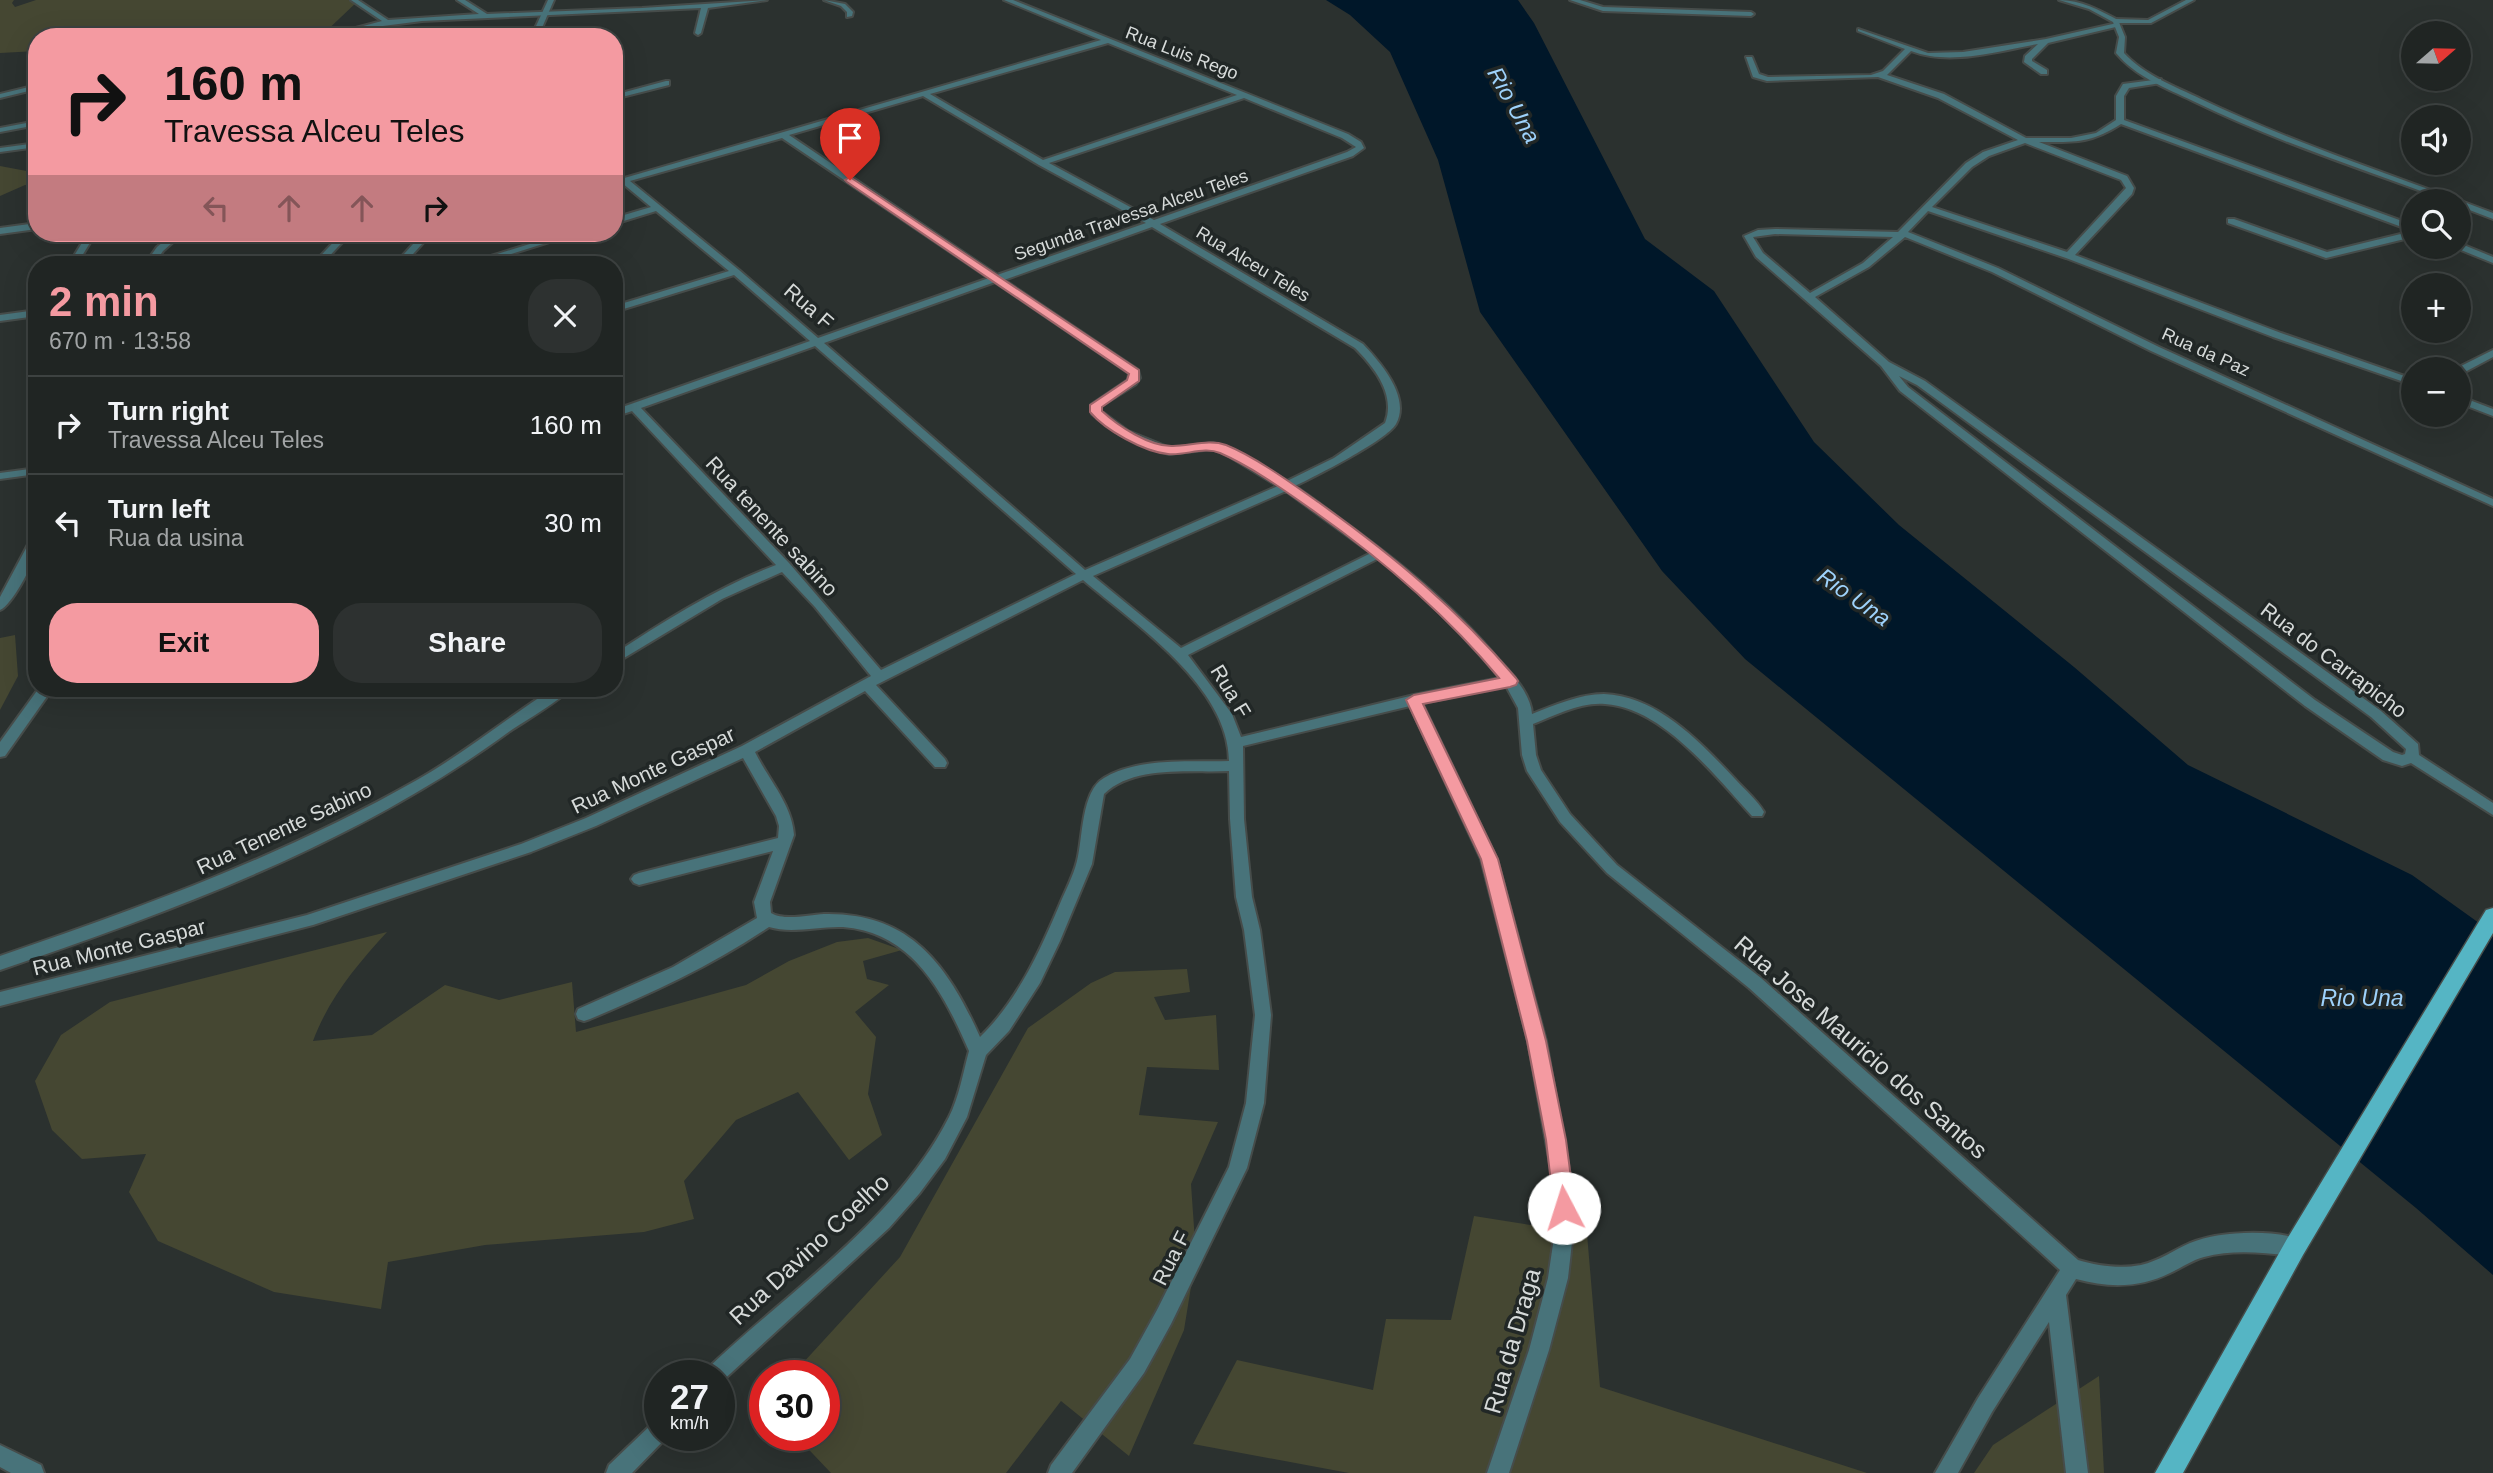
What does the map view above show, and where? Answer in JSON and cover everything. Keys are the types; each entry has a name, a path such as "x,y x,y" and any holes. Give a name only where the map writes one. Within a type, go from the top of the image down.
{"main road":[{"path":"2168,1473 2300,1240 2493,916"}],"street":[{"path":"355,0 385,20"},
{"path":"460,0 486,16"},
{"path":"538,28 551,0"},
{"path":"357,28 385,20 545,14 698,4 705,6 764,0"},
{"path":"827,0 843,5 850,12 849,16"},
{"name":"Rua Luis Rego","path":"1007,0 1345,136"},
{"path":"1573,0 1603,9 1751,14"},
{"path":"2062,0 2091,8 2117,23 2122,37 2120,53 2130,65 2158,81 2253,125 2423,189"},
{"path":"1860,30 1927,55 1963,54 2046,41 2117,23 2149,22 2191,0"},
{"path":"698,33 705,6"},
{"path":"623,181 1107,41"},
{"path":"2044,72 2028,62 2028,58 2046,41"},
{"path":"1749,59 1756,75 1767,79 1879,75 1886,73 1908,50"},
{"path":"1879,75 1947,99 2025,140 2103,168 2129,183 2129,192 2069,256"},
{"path":"2120,121 2120,96 2126,86 2158,81"},
{"path":"623,95 666,83"},
{"path":"0,96 28,89"},
{"name":"Rua Alceu Teles","path":"924,94 1154,224 1348,339 1377,366"},
{"path":"1042,163 1245,95"},
{"path":"1809,296 1866,265 1903,234 1969,165 1986,154 2025,140 2071,139 2098,135 2120,121"},
{"path":"2120,121 2401,224"},
{"path":"0,130 28,125"},
{"path":"785,136 995,279"},
{"name":"Segunda Travessa Alceu Teles","path":"623,410 816,340 1154,224 1359,149 1359,144 1345,136"},
{"path":"0,150 28,146"},
{"name":"Rua F","path":"623,185 736,272 1084,575 1180,654 1227,717 1236,743 1237,819 1244,897 1252,930 1263,1015 1255,1103 1238,1168 1164,1317 1137,1366 1059,1473"},
{"path":"2471,207 2493,216"},
{"path":"623,217 656,208"},
{"path":"1927,208 2069,256 2277,335 2401,378"},
{"path":"2231,221 2326,255 2340,254 2401,237"},
{"path":"0,231 28,227"},
{"path":"1903,234 1785,232 1755,233 1748,236 1759,255 1885,364 1904,389 2310,703 2388,756 2402,761 2412,757 2493,810"},
{"name":"Rua da Paz","path":"1903,234 1995,270 2155,349 2493,502"},
{"path":"155,256 168,242"},
{"path":"325,256 338,242"},
{"path":"405,256 419,242"},
{"path":"497,256 544,242"},
{"path":"2471,251 2493,260"},
{"path":"623,306 736,272"},
{"name":"Rua Jose Mauricio dos Santos","path":"995,279 1134,372 1135,378 1132,382 1096,405 1096,412 1106,422 1138,440 1169,451 1221,448 1287,486 1380,553 1455,619 1521,697 1528,721 1529,755 1534,771 1565,818 1612,869 1755,983 2072,1268"},
{"path":"0,318 28,314"},
{"path":"2471,365 2493,353"},
{"name":"Rua do Carrapicho","path":"1885,364 1921,383 2292,651 2403,736 2413,748 2412,757"},
{"name":"Rua Monte Gaspar","path":"0,999 295,924 526,848 592,822 747,750 873,681 1084,575 1287,486 1338,460 1390,425 1395,418 1395,403 1377,366"},
{"path":"2471,404 2493,413"},
{"name":"Rua tenente sabino","path":"633,406 819,604 873,681 940,763"},
{"path":"0,476 28,472"},
{"path":"1180,654 1380,553"},
{"path":"0,606 11,591 28,557"},
{"name":"Rua Tenente Sabino","path":"623,654 714,597 738,584 785,566"},
{"path":"1236,743 1414,700 1510,681"},
{"path":"0,752 40,697"},
{"name":"Rua Tenente Sabino","path":"0,963 185,897 352,821 426,782 551,697"},
{"path":"1528,721 1590,700 1615,699 1629,702 1672,729 1757,812"},
{"name":"Rua da Draga","path":"1414,700 1489,859 1537,1041 1564,1192 1565,1224 1558,1278 1539,1350 1498,1473"},
{"path":"747,750 788,825 761,910 768,919 786,923 817,920 855,922 892,935 919,952 945,980 978,1051 1003,1026 1034,978 1052,941 1084,864 1097,792 1102,785 1126,774 1235,766"},
{"path":"639,879 783,843"},
{"path":"584,1014 648,987 709,956 768,919"},
{"name":"Rua Davino Coelho","path":"730,1360 855,1248 905,1198 957,1119 978,1051"},
{"path":"1947,1473 1985,1405 2072,1268 2107,1276 2141,1274 2154,1271 2185,1253 2221,1244 2300,1240"},
{"path":"2056,1294 2077,1473"},
{"path":"617,1473 644,1446"},
{"path":"0,1456 33,1473"}],"green space":[{"path":"0,0 14,0 12,3 15,7 36,0 359,0 329,28 28,28 28,51 0,53"},
{"path":"0,166 28,171 28,185 0,196"},
{"path":"15,635 18,676 0,710 0,638"},
{"path":"387,932 344,983 313,1041 372,1035 445,985 499,1000 572,982 576,1032 746,985 789,961 837,942 868,938 902,950 863,961 867,979 889,985 855,1012 876,1037 868,1094 882,1135 849,1160 798,1092 736,1120 684,1181 694,1219 644,1232 485,1245 388,1262 381,1309 274,1292 158,1241 129,1192 146,1154 82,1159 52,1130 35,1081 61,1035 110,1002"},
{"path":"1187,969 1190,992 1154,997 1165,1020 1216,1015 1219,1070 1147,1067 1139,1115 1218,1122 1191,1184 1196,1256 1184,1330 1129,1456 1061,1401 1006,1473 831,1473 810,1451 840,1451 840,1360 806,1360 900,1257 1028,1028 1091,983 1115,972"},
{"path":"1474,1216 1587,1234 1600,1387 1867,1473 1349,1473 1193,1444 1237,1360 1373,1390 1386,1319 1451,1320"},
{"path":"2099,1376 2104,1473 1974,1473 1993,1445"}],"water":[{"name":"Rio Una","path":"1326,0 1518,0 1534,23 1645,239 1714,291 1814,442 1899,525 2074,667 2188,765 2412,875 2493,933 2493,1275 2416,1208 1745,659 1662,571 1480,312 1438,160 1390,52 1350,15"}],"route":[{"path":"850,180 1130,368 1136,376 1132,382 1096,405 1096,412 1106,422 1138,440 1169,451 1213,446 1221,448 1287,486 1380,553 1426,591 1473,637 1510,681 1414,700 1489,859 1537,1041 1556,1140 1564,1208"}]}
